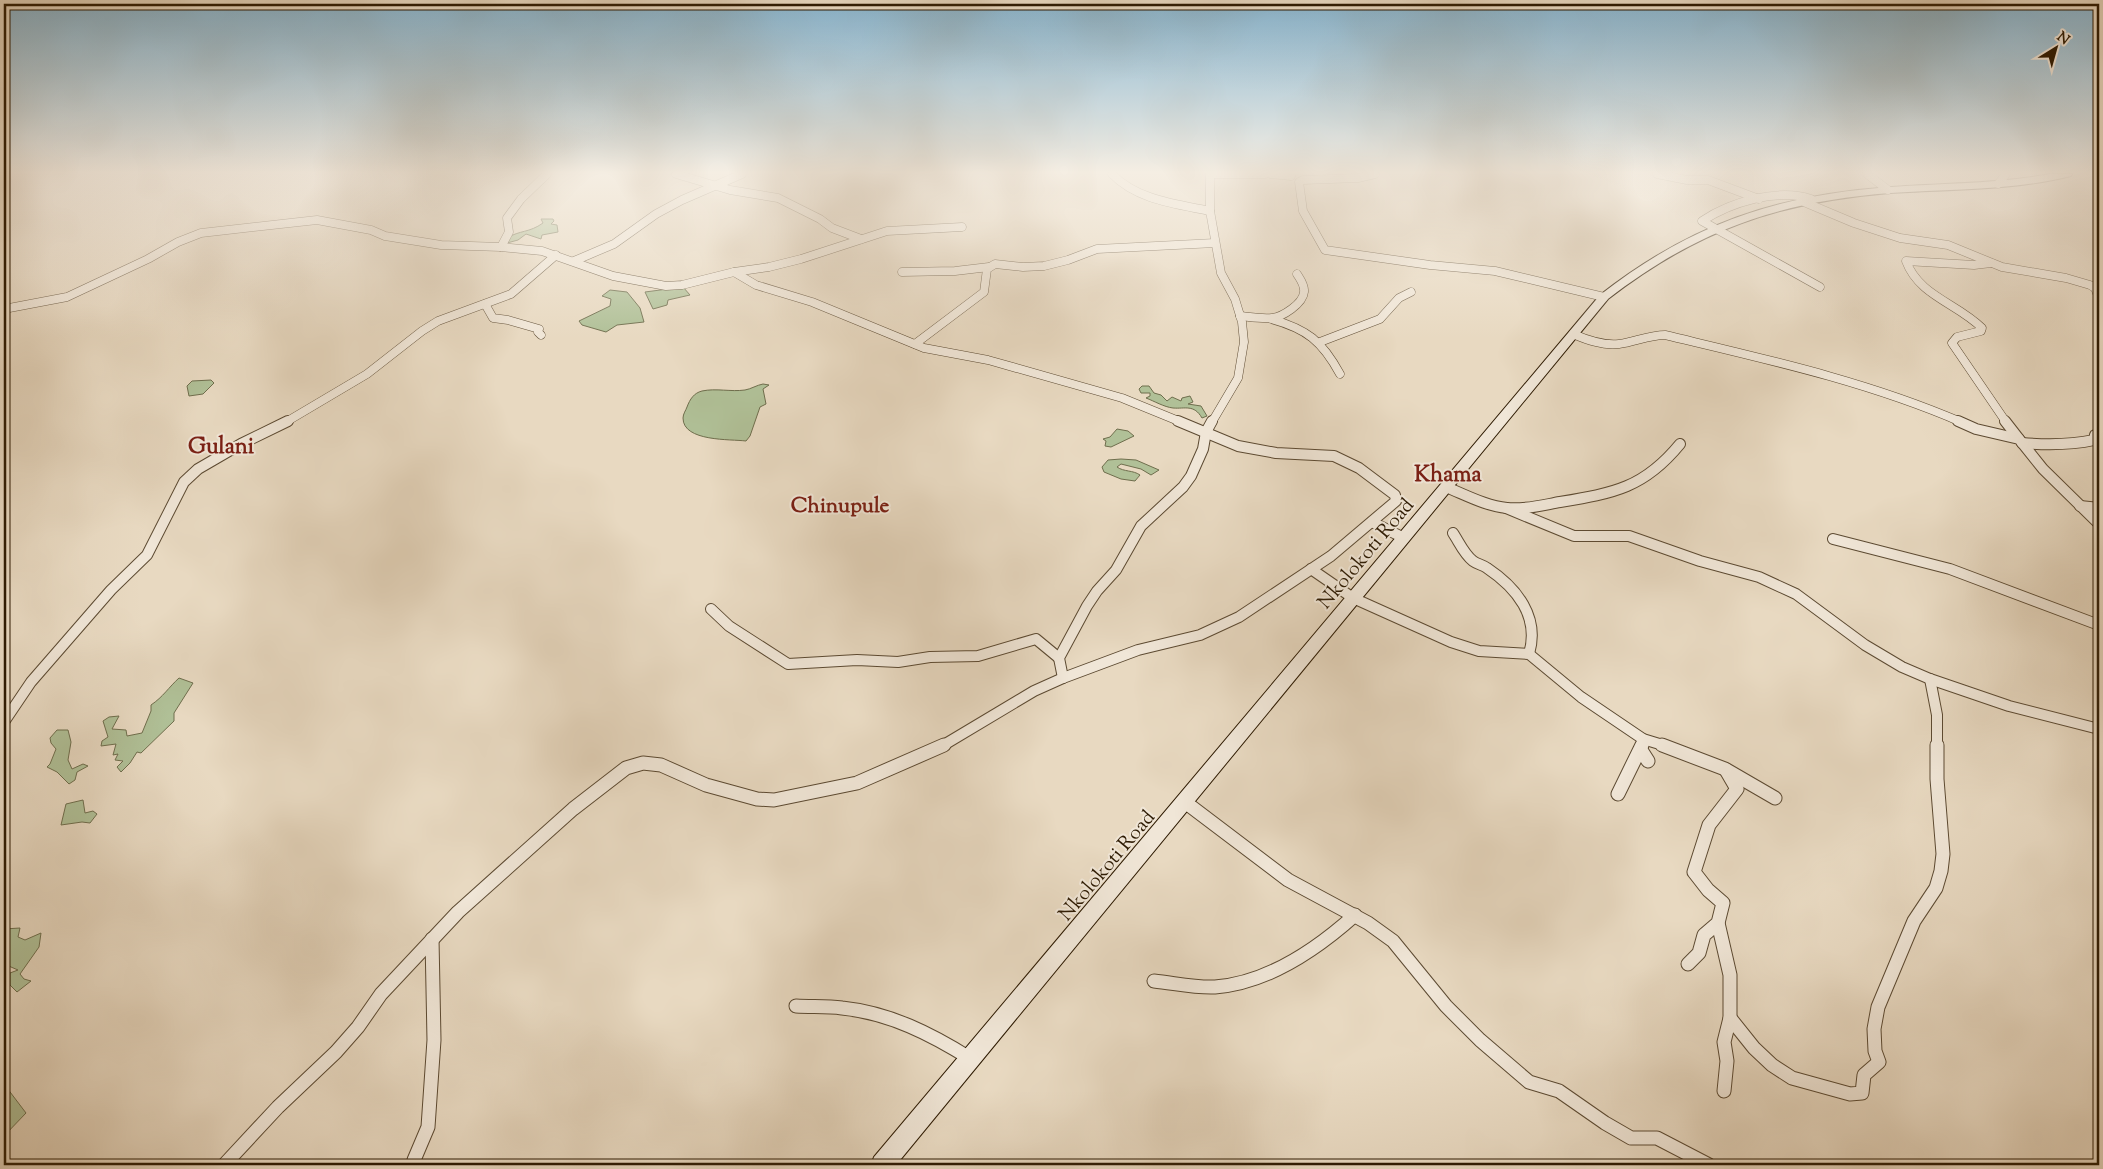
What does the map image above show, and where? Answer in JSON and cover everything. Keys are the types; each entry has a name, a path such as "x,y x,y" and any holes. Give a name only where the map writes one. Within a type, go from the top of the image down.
{"main road":[{"name":"Nkolokoti Road","path":"882,1165 1354,598 1402,537 1604,297 1635,271 1664,252 1712,229"}],"street":[{"path":"4,309 67,298 148,259 178,242 200,233 240,229"},
{"path":"363,229 385,236 432,244 536,250 574,261 612,276 658,286 682,285 734,272 801,259 887,231 933,229"},
{"path":"501,247 508,229"},
{"path":"574,261 610,246 636,229"},
{"path":"832,229 861,240"},
{"path":"1063,678 1060,658 1087,606 1097,591 1116,570 1141,526 1183,487 1191,476 1203,449 1206,432 1238,378 1244,342 1240,316 1235,299 1221,273 1213,229"},
{"path":"1312,229 1328,252 1495,271 1604,297"},
{"path":"1714,229 1820,287"},
{"path":"1871,229 1900,238 1948,245 1991,263 2090,285 2099,284"},
{"path":"902,272 955,271 989,267 995,264 1023,267 1044,266 1068,260 1097,249 1123,249 1151,245 1215,242"},
{"path":"4,722 31,682 111,590 148,555 176,495 184,482 198,469 241,444 299,416 367,374 430,326 448,317 514,292 556,255"},
{"path":"1991,263 1974,265 1906,261 1908,272 1923,288 1982,328 1981,331 1956,337 1952,343 1990,401 2020,441 2043,469 2099,524"},
{"path":"915,344 984,292 989,267"},
{"path":"224,1165 278,1107 336,1052 358,1027 381,994 458,912 566,816 626,768 643,762 660,765 706,785 757,799 774,800 815,793 856,782 933,751 1034,691 1063,678 1138,650 1200,635 1239,617 1331,556 1396,501 1395,495 1359,468 1334,456 1276,453 1238,446 1122,398 988,360 915,344 812,302 756,285 734,272"},
{"path":"1240,316 1279,317 1304,298 1302,281 1297,274"},
{"path":"2090,285 2095,288 2099,298"},
{"path":"1320,342 1380,320 1400,298 1411,292"},
{"path":"485,304 493,318 508,320 539,329 538,332 541,336"},
{"path":"1270,318 1290,324 1320,342 1325,347 1340,374"},
{"path":"1573,334 1596,343 1608,344 1655,334 1665,335 1739,351 1921,404 1976,429 2020,441 2044,445 2057,442 2078,444 2094,440 2095,435 2099,434"},
{"path":"1506,508 1528,508 1624,490 1664,464 1680,444"},
{"path":"1446,487 1506,508 1574,536 1629,536 1700,561 1766,580 1796,594 1865,645 1902,667 1930,680 2009,706 2099,729"},
{"path":"2080,506 2099,508"},
{"path":"1372,522 1402,537"},
{"path":"1453,532 1473,561 1486,568 1510,587 1530,615 1535,642 1529,654"},
{"path":"1833,539 1950,569 2099,625"},
{"path":"1311,569 1354,598 1466,648 1479,651 1529,654 1642,744 1682,751 1725,769 1775,798"},
{"path":"711,609 729,626 788,664 857,660 898,662 930,657 978,656 1036,639 1060,658"},
{"path":"1730,1018 1754,1048 1772,1065 1792,1078 1850,1094 1862,1093 1864,1075 1879,1062 1875,1051 1874,1029 1878,1007 1914,921 1936,888 1941,871 1943,854 1937,779 1937,715 1930,680"},
{"path":"1642,744 1648,761"},
{"path":"1618,794 1642,744"},
{"path":"1724,1091 1727,1060 1724,1042 1730,1018 1730,975 1718,923 1722,903 1708,890 1694,872 1709,825 1738,789 1725,769"},
{"path":"1185,802 1287,880 1318,898 1355,915 1394,942 1436,996 1530,1082 1539,1083 1571,1096 1611,1128 1633,1139 1641,1139 1647,1136 1657,1138 1708,1165"},
{"path":"1154,981 1214,987 1246,982 1282,966 1310,950 1335,934 1355,915"},
{"path":"1688,964 1698,953 1704,934 1718,923"},
{"path":"414,1165 414,1160 428,1127 434,1040 432,939"},
{"path":"796,1006 850,1008 890,1018 935,1036 970,1059"}],"green space":[{"path":"531,229 558,229 558,232 542,235 541,239 526,234 518,240 507,243 507,238"},
{"path":"683,287 690,295 668,300 667,305 653,309 645,292"},
{"path":"610,290 627,292 640,308 644,322 617,325 606,332 582,325 579,321 610,306 611,299 602,296"},
{"path":"211,380 214,383 203,394 189,396 187,386 192,381"},
{"path":"763,384 769,385 763,389 766,404 760,407 750,436 746,441 709,438 691,431 685,426 684,414 691,399 697,393 707,390 745,390"},
{"path":"1142,386 1149,386 1154,393 1161,395 1167,401 1172,397 1181,401 1182,398 1190,396 1193,402 1188,404 1201,406 1207,416 1202,418 1192,409 1173,408 1146,398 1150,396 1150,393 1141,393 1139,389"},
{"path":"1117,429 1128,431 1134,436 1111,447 1105,446 1106,441 1103,439 1110,437"},
{"path":"1108,460 1136,460 1159,470 1151,475 1141,469 1121,464 1117,467 1140,475 1135,481 1121,479 1104,472 1102,467"},
{"path":"179,678 193,683 174,713 174,721 141,753 137,752 121,772 117,767 123,761 115,760 118,754 113,755 116,744 101,746 102,741 108,737 103,721 109,717 119,716 112,729 126,730 127,736 142,733 151,711 151,705"},
{"path":"57,730 68,730 71,742 68,760 72,769 83,764 88,766 77,772 75,780 69,784 57,772 47,767 56,749 51,743 50,738"},
{"path":"83,800 85,813 93,811 97,814 90,823 82,822 61,825 66,804"},
{"path":"20,928 18,937 25,940 41,933 39,947 20,974 24,979 31,981 17,992 10,985 10,973 18,970 4,964 4,929"},
{"path":"4,1084 26,1113 4,1136"}],"district":[{"name":"Gulani","path":"221,445"},
{"name":"Khama","path":"1448,473"},
{"name":"Chinupule","path":"840,505"}]}
